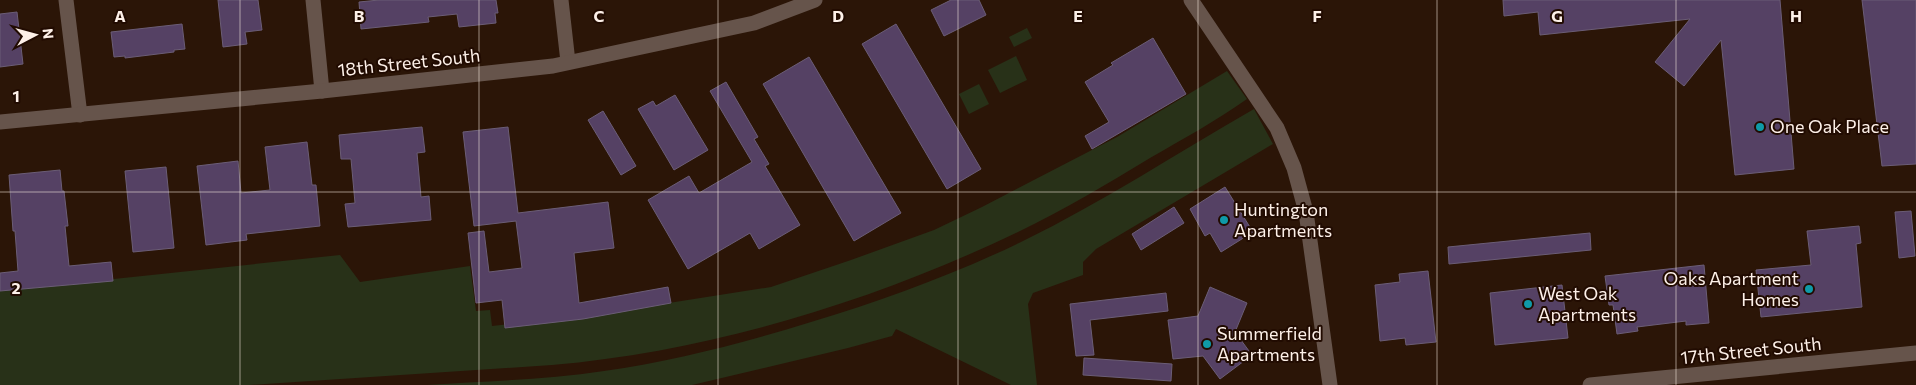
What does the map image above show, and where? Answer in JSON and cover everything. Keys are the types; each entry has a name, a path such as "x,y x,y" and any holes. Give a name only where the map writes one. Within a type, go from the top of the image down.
{"street":[{"path":"66,0 80,115"},
{"path":"313,0 322,91"},
{"path":"561,0 568,62"},
{"name":"18th Street South","path":"0,122 322,91 553,66 754,23 815,0"},
{"path":"1192,0 1277,128 1294,168 1306,212 1330,385"},
{"name":"17th Street South","path":"1590,385 1916,353"}],"green space":[{"path":"1027,28 1032,38 1014,47 1009,37"},
{"path":"1016,56 1027,80 1000,93 988,70"},
{"path":"1227,71 1247,99 1199,130 1052,215 963,257 907,280 849,301 732,335 612,358 552,365 249,385 0,385 0,291 340,255 360,282 470,266 476,311 490,310 492,326 586,316 771,287 934,230 1117,137"},
{"path":"979,84 989,104 969,114 959,94"},
{"path":"1254,109 1273,144 1096,249 1083,262 1083,275 1033,293 1028,304 1037,385 1011,385 896,329 892,336 692,385 427,385 516,380 582,374 630,367 734,344 865,305 919,286 997,253 1053,226 1111,194"}],"building":[{"path":"218,0 258,0 262,30 245,32 247,44 223,47"},
{"path":"379,0 496,0 498,13 495,13 496,23 459,27 457,14 428,17 429,22 361,29 359,2"},
{"path":"951,0 979,0 986,15 944,36 931,10"},
{"name":"One Oak Place","path":"1503,0 1780,0 1794,169 1735,175 1721,40 1684,86 1655,62 1690,19 1540,35 1538,12 1504,16"},
{"name":"One Oak Place","path":"1862,0 1916,0 1916,164 1882,166"},
{"path":"17,12 23,64 0,67 0,14"},
{"path":"182,24 185,49 125,58 125,56 114,57 111,32"},
{"path":"896,24 981,169 947,189 862,44"},
{"path":"1153,38 1186,94 1092,149 1085,136 1109,122 1085,82 1113,65 1111,63"},
{"path":"809,57 901,213 854,241 763,84"},
{"path":"726,82 758,137 754,139 769,164 765,166 800,225 759,249 750,233 688,269 648,200 689,176 699,193 752,162 710,91"},
{"path":"675,95 708,150 674,170 638,109 653,101 656,106"},
{"path":"603,111 636,166 621,175 588,120"},
{"path":"422,127 425,152 417,153 421,197 429,196 431,220 348,227 345,204 355,203 351,159 341,159 339,135"},
{"path":"508,127 518,213 608,202 614,248 574,253 579,303 668,287 671,303 583,319 505,328 502,300 476,303 468,233 484,231 489,272 522,268 516,221 474,226 463,132"},
{"path":"307,142 312,185 316,185 320,226 246,234 247,240 206,245 197,166 238,161 241,193 270,190 265,147"},
{"path":"166,167 174,248 133,252 125,171"},
{"path":"60,170 68,226 65,226 69,266 111,262 113,281 0,291 0,273 18,271 9,175"},
{"name":"Huntington Apartments","path":"1225,187 1253,232 1221,252 1210,233 1205,236 1190,209"},
{"path":"1174,207 1184,223 1141,250 1132,234"},
{"path":"1911,211 1915,256 1899,258 1895,212"},
{"name":"Oaks Apartment Homes","path":"1859,226 1861,243 1856,244 1862,307 1761,317 1756,270 1811,265 1807,231"},
{"path":"1590,233 1591,250 1449,264 1448,247"},
{"path":"1704,265 1709,323 1686,325 1686,321 1637,327 1638,331 1617,334 1613,305 1609,305 1605,276"},
{"path":"1428,271 1436,342 1406,345 1405,338 1380,341 1375,285 1400,282 1399,274"},
{"name":"West Oak Apartments","path":"1562,285 1568,338 1495,345 1490,293"},
{"name":"Summerfield Apartments","path":"1210,287 1247,303 1235,332 1252,355 1220,379 1203,356 1173,359 1168,320 1198,316"},
{"path":"1166,293 1168,311 1090,320 1094,355 1076,356 1070,304"},
{"path":"1084,358 1172,364 1171,381 1083,375"}],"place":[{"name":"One Oak Place","path":"1760,127"},
{"name":"Huntington Apartments","path":"1224,220"},
{"name":"Oaks Apartment Homes","path":"1809,289"},
{"name":"West Oak Apartments","path":"1528,304"},
{"name":"Summerfield Apartments","path":"1207,344"}]}
